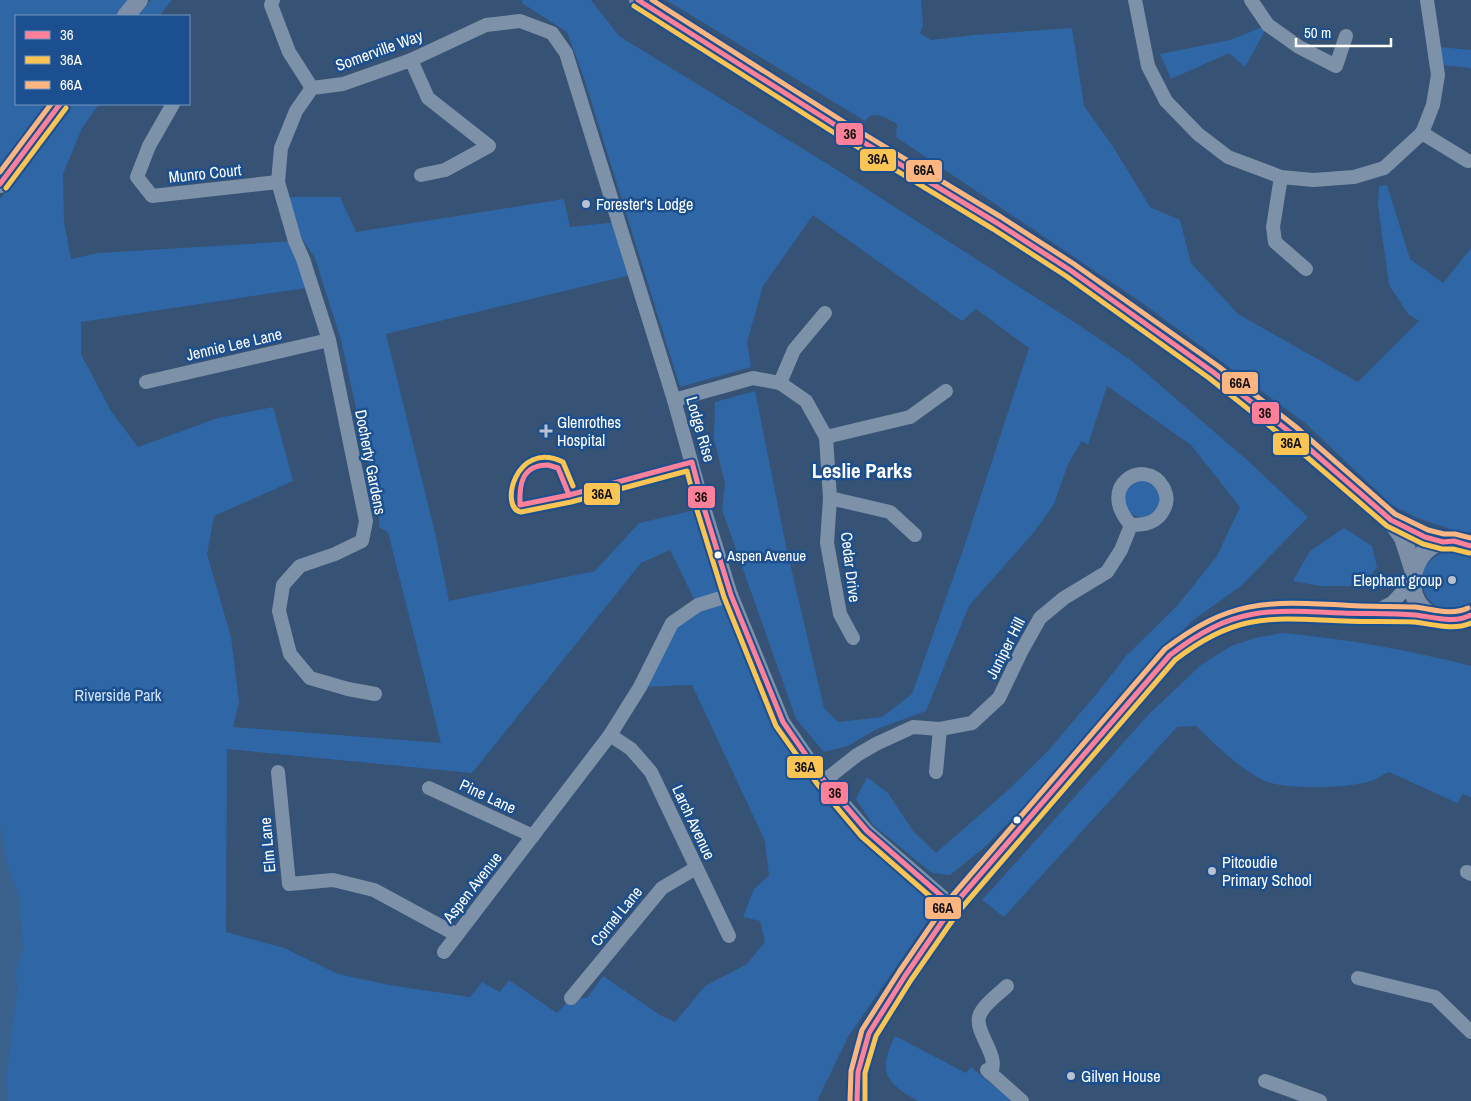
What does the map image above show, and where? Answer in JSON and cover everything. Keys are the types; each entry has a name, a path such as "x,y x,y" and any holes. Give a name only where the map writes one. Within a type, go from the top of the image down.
{"main road":[{"path":"127,15 139,0"},
{"path":"638,0 1070,270 1205,366 1292,433 1391,520 1413,532 1443,542"},
{"path":"0,184 59,105"},
{"path":"1391,520 1404,538 1413,575 1414,592 1418,602 1426,611 1435,617 1445,620 1470,617"},
{"path":"1413,575 1418,559 1433,545 1454,541 1469,544"}],"street":[{"path":"273,0 271,5 289,52 312,88 296,111 281,148 278,182 295,241 303,259 329,340"},
{"path":"1135,0 1148,66 1166,101 1198,134 1228,157 1282,177 1313,180 1354,178 1384,168 1422,133 1433,105 1438,75 1428,0"},
{"path":"1251,0 1268,26 1299,47 1336,66 1346,36"},
{"name":"Somerville Way","path":"312,88 343,84 411,60 486,25 520,21 552,33 561,46"},
{"name":"Lodge Rise","path":"561,46 566,53 674,400 704,508 731,595 783,722 824,781 867,831 953,906"},
{"path":"411,60 428,98 489,146 445,170 421,175"},
{"name":"Munro Court","path":"172,105 149,146 137,177 152,196 278,182"},
{"path":"1422,133 1468,161"},
{"path":"1282,177 1273,227 1276,242 1306,269"},
{"path":"780,383 794,350 825,313"},
{"name":"Jennie Lee Lane","path":"146,382 329,340"},
{"name":"Docherty Gardens","path":"329,340 366,521 362,541 334,554 300,566 283,585 279,611 290,654 310,678 348,690 374,694"},
{"name":"Cedar Drive","path":"674,400 753,378 780,383 806,401 826,437 830,498 828,548 840,614 854,638"},
{"path":"826,437 910,417 946,391"},
{"path":"830,498 890,512 915,535"},
{"name":"Juniper Hill","path":"824,781 857,755 913,727 940,729 972,722 999,698 1040,618 1064,598 1107,572 1121,550 1131,525"},
{"path":"1374,612 1392,603 1413,575"},
{"name":"Aspen Avenue","path":"444,952 610,735 640,687 672,623 698,606 731,595"},
{"path":"857,1101 858,1072 869,1033 900,983 953,906 1170,655 1201,632 1232,619 1251,614 1293,610 1359,614 1374,612 1435,617"},
{"path":"936,772 940,729"},
{"name":"Larch Avenue","path":"610,735 631,749 651,772 728,936"},
{"name":"Elm Lane","path":"278,772 289,884 333,880 374,890 457,935"},
{"name":"Pine Lane","path":"429,788 533,836"},
{"name":"Cornel Lane","path":"571,998 662,888 696,868"},
{"path":"1358,978 1435,996 1471,1032"},
{"path":"1007,986 984,1008 978,1017 993,1062 993,1068 989,1072 1022,1101"},
{"path":"1266,1081 1320,1101"}],"green space":[{"path":"0,0 133,0 122,15 15,15 15,105 54,105 0,176"},
{"path":"151,0 172,0 160,15 139,15"},
{"path":"522,0 591,0 619,36 834,168 1132,361 1247,460 1308,517 1241,586 1192,621 1161,652 1047,782 986,846 950,875 932,873 873,825 856,799 867,777 888,793 913,831 936,853 1006,792 1049,750 1126,656 1177,606 1217,556 1240,507 1191,445 1107,386 1088,445 1082,441 1068,464 1054,504 1035,531 969,606 926,711 877,729 848,746 824,752 796,719 722,510 725,484 714,439 715,402 755,391 786,546 824,708 838,722 882,717 912,694 963,550 1029,348 976,309 962,321 813,215 763,286 747,342 751,367 680,387 584,78 567,32 522,3"},
{"path":"666,0 921,0 923,25 920,33 931,40 1072,28 1084,106 1112,145 1150,207 1180,220 1191,263 1238,314 1358,382 1419,321 1408,314 1389,285 1378,205 1379,186 1387,185 1410,259 1443,283 1471,248 1471,532 1461,533 1415,517 1392,505 1305,423 1141,302 896,137 897,124 882,116 871,115 865,121"},
{"path":"1268,25 1245,67 1229,53 1171,79 1160,54 1230,40"},
{"path":"1440,47 1471,50 1471,68 1441,65"},
{"name":"Riverside Park","path":"71,105 98,105 82,128 63,174 64,221 71,259 98,253 295,241 312,287 81,322 81,354 111,411 138,447 218,418 273,407 293,481 214,516 207,554 231,637 239,703 233,727 441,743 388,532 379,527 379,512 341,340 315,258 302,239 289,197 340,197 356,232 564,199 570,227 618,222 635,274 386,334 435,533 449,601 595,571 639,523 704,508 731,595 721,599 775,722 842,817 940,903 848,1037 817,1101 0,1101 0,199","holes":["670,550 697,605 672,623 640,687 692,685 765,841 769,876 754,889 743,917 760,921 765,942 747,964 705,986 675,1022 660,1015 603,976 587,998 571,998 557,1013 509,980 500,992 482,982 470,997 389,985 338,974 284,948 226,932 227,749 472,773 641,563"]},
{"path":"1142,481 1155,486 1160,499 1155,512 1142,517 1129,512 1124,499 1129,486"},
{"path":"1344,528 1372,546 1377,567 1362,586 1320,586 1293,581 1310,551"},
{"path":"1449,551 1462,553 1471,558 1471,602 1456,609 1443,609 1432,603 1425,593 1422,581 1424,569 1433,558"},
{"path":"1283,633 1331,638 1378,646 1471,666 1471,797 1463,794 1457,803 1389,772 1368,782 1345,786 1301,787 1274,784 1255,776 1237,763 1196,726 1177,727 1004,917 982,900 1150,713 1201,665 1231,646 1255,638"},
{"path":"895,1036 966,1073 971,1067 1012,1101 918,1101 898,1088 887,1074 887,1058"}],"shaded area":[{"path":"0,826 7,863 19,897 23,949 16,970 17,992 6,1080 8,1101 0,1101"}],"transit line":[{"name":"36","path":"638,0 1070,270 1213,372 1291,433 1391,520 1425,537 1443,542 1454,541 1471,546"},
{"name":"66A","path":"652,0 844,122 1001,217 1074,264 1218,366 1296,427 1395,514 1428,530 1471,538"},
{"name":"36A","path":"634,6 1066,276 1209,378 1286,439 1387,526 1423,544 1469,553"},
{"name":"66A","path":"0,172 50,105"},
{"name":"36","path":"0,184 59,105"},
{"name":"36A","path":"6,188 66,108"},
{"name":"36A","path":"573,486 563,462 547,457 533,460 523,467 516,477 512,489 512,500 515,508 521,512 571,502 687,471 724,597 776,726 818,785 861,836 948,912"},
{"name":"36","path":"569,495 692,462 731,595 783,722 824,781 867,831 953,906"},
{"name":"36","path":"548,465 558,468 569,495 520,505 520,490 527,472 533,468 548,465"},
{"name":"66A","path":"850,1101 851,1071 862,1030 947,902 1165,649 1188,633 1229,612 1269,604 1415,607 1449,612 1468,608"},
{"name":"36","path":"857,1101 858,1072 869,1033 953,906 1170,655 1192,639 1212,628 1251,614 1292,611 1406,614 1443,619 1458,619 1471,615"},
{"name":"36A","path":"865,1101 865,1073 876,1036 911,980 959,911 1175,660 1197,644 1217,633 1256,621 1296,619 1414,622 1450,627 1471,623"}],"place":[{"name":"Forester's Lodge","path":"586,204"},
{"name":"Glenrothes Hospital","path":"546,431"},
{"name":"Aspen Avenue","path":"718,555"},
{"name":"Elephant group","path":"1452,580"},
{"name":"Pitcoudie Primary School","path":"1212,871"},
{"name":"Gilven House","path":"1071,1076"}],"district":[{"name":"Leslie Parks","path":"862,470"}]}
